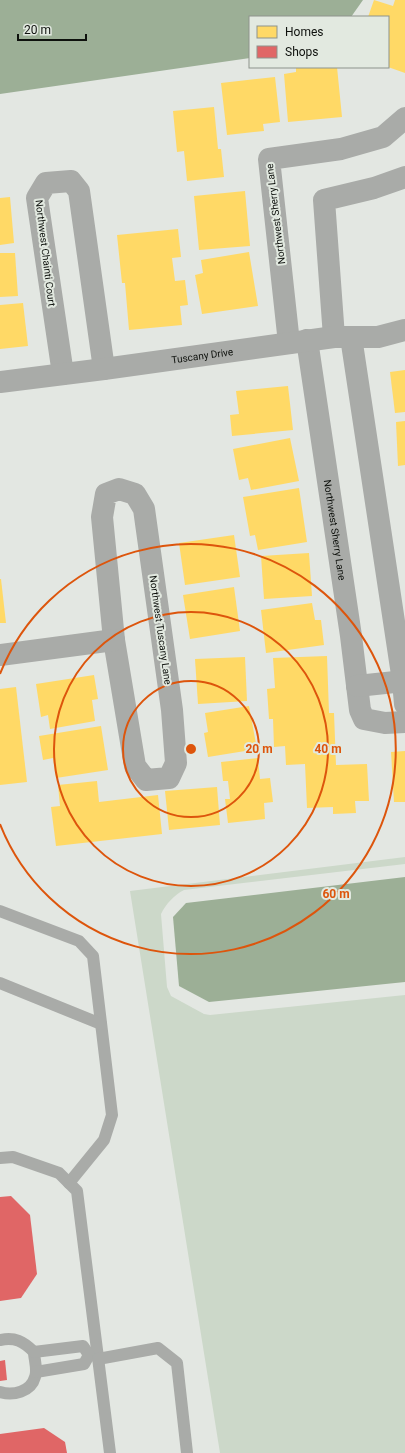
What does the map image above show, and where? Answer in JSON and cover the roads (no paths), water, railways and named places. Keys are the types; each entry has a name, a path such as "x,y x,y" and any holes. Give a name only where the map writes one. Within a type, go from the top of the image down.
{"street":[{"name":"Northwest Sherry Lane","path":"405,118 383,137 340,149 268,159 298,342 350,628 360,710 364,719 386,723 405,722"},
{"path":"405,177 374,188 324,200 343,337 404,681 405,704"},
{"name":"Northwest Chainti Court","path":"63,374 37,198 46,183 71,181 79,191 104,369"},
{"name":"Tuscany Drive","path":"0,382 298,342 343,337 378,337 405,330"},
{"name":"Northwest Tuscany Lane","path":"119,490 135,494 144,509 172,710 176,763 169,778 146,780 135,766 114,640 102,517 106,494 119,490"},
{"path":"0,655 114,640"},
{"path":"357,686 404,681"}],"lane":[{"path":"0,911 79,941 93,956 112,1115 104,1140 69,1183"},
{"path":"0,982 101,1024"},
{"path":"2,1157 13,1157 59,1173 77,1191 95,1356 110,1453"},
{"path":"0,1340 8,1338 26,1344 34,1352 36,1372 35,1378 23,1391 14,1394 0,1392"},
{"path":"34,1352 83,1346 95,1356"},
{"path":"36,1372 84,1364 95,1356 158,1348 177,1363 187,1453"}]}
